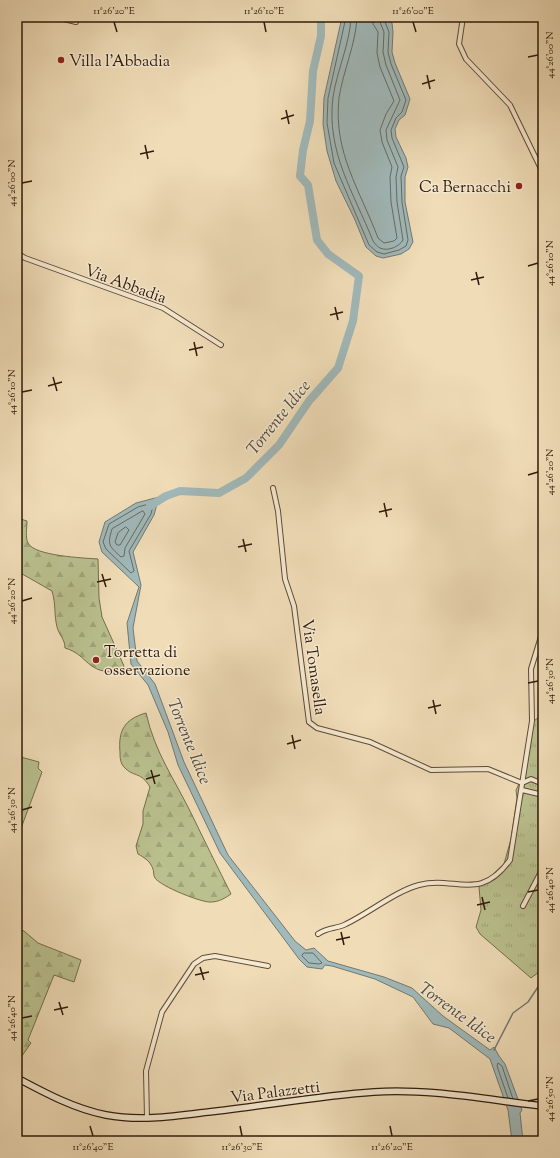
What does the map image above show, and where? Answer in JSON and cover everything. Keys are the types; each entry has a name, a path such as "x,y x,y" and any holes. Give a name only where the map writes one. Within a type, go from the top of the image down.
{"main road":[{"name":"Via Palazzetti","path":"17,1078 76,1107 107,1115 147,1118 226,1111 374,1092 405,1092 543,1106"}],"street":[{"path":"56,17 76,22 77,17"},
{"path":"463,17 459,44 466,59 510,105 543,173"},
{"name":"Via Abbadia","path":"17,253 25,258 163,308 222,345"},
{"name":"Via Tomasella","path":"273,488 278,511 285,579 294,606 309,722 317,728 370,742 431,770 488,769 522,783"},
{"path":"318,934 330,928 345,925 420,884 435,883 470,886 483,882 503,869 510,860 532,721 531,669 543,630"},
{"path":"522,783 531,779 543,784"},
{"path":"522,790 543,795"},
{"path":"523,906 543,868"},
{"path":"147,1118 146,1071 162,1012 194,964 203,958 215,956 268,966"}],"green space":[{"path":"17,518 27,521 27,538 28,543 32,547 49,554 60,556 98,559 99,598 102,617 124,666 120,672 100,670 73,651 65,648 64,642 57,627 52,591 17,571"},
{"path":"146,713 160,754 231,894 219,901 206,902 199,900 158,881 154,876 152,866 145,858 138,854 136,846 143,824 143,811 150,787 144,779 126,769 121,763 120,737 124,726 128,722 139,715"},
{"path":"543,714 543,969 531,978 480,934 476,927 481,910 479,887 504,864 511,839 517,798 516,790 523,776 530,724"},
{"path":"17,756 39,762 38,768 42,772 17,839"},
{"path":"18,929 24,931 38,943 81,960 74,982 54,975 28,1040 31,1043 17,1063"}],"water":[{"path":"342,17 385,17 392,23 392,52 410,99 405,115 399,120 395,129 396,137 406,158 408,167 405,177 405,202 413,242 409,249 401,254 383,258 376,256 366,247 336,181 327,151 323,124 324,98"},
{"path":"159,497 154,515 133,552 141,585 133,628 137,661 155,684 184,762 228,855 295,941 306,950 314,948 328,961 384,977 412,988 443,1016 490,1050 494,1047 505,1064 522,1110 520,1113 523,1141 512,1141 508,1110 490,1059 449,1028 433,1024 413,997 375,979 332,966 325,965 322,969 307,967 299,959 220,853 178,765 168,732 148,685 131,664 127,623 139,587 102,552 99,542 105,522 136,503"}],"waterway":[{"name":"Torrente Idice","path":"150,506 166,496 180,491 219,493 246,478 279,445 309,401 338,368 353,321 359,276 328,254 317,240 308,185 300,176 303,150 310,121 313,71 321,36 321,17"},
{"path":"494,1050 513,1013 528,1002 538,987 543,985"}],"place":[{"name":"Villa l'Abbadia","path":"61,60"},
{"name":"Ca Bernacchi","path":"519,186"},
{"name":"Torretta di osservazione","path":"96,660"}]}
